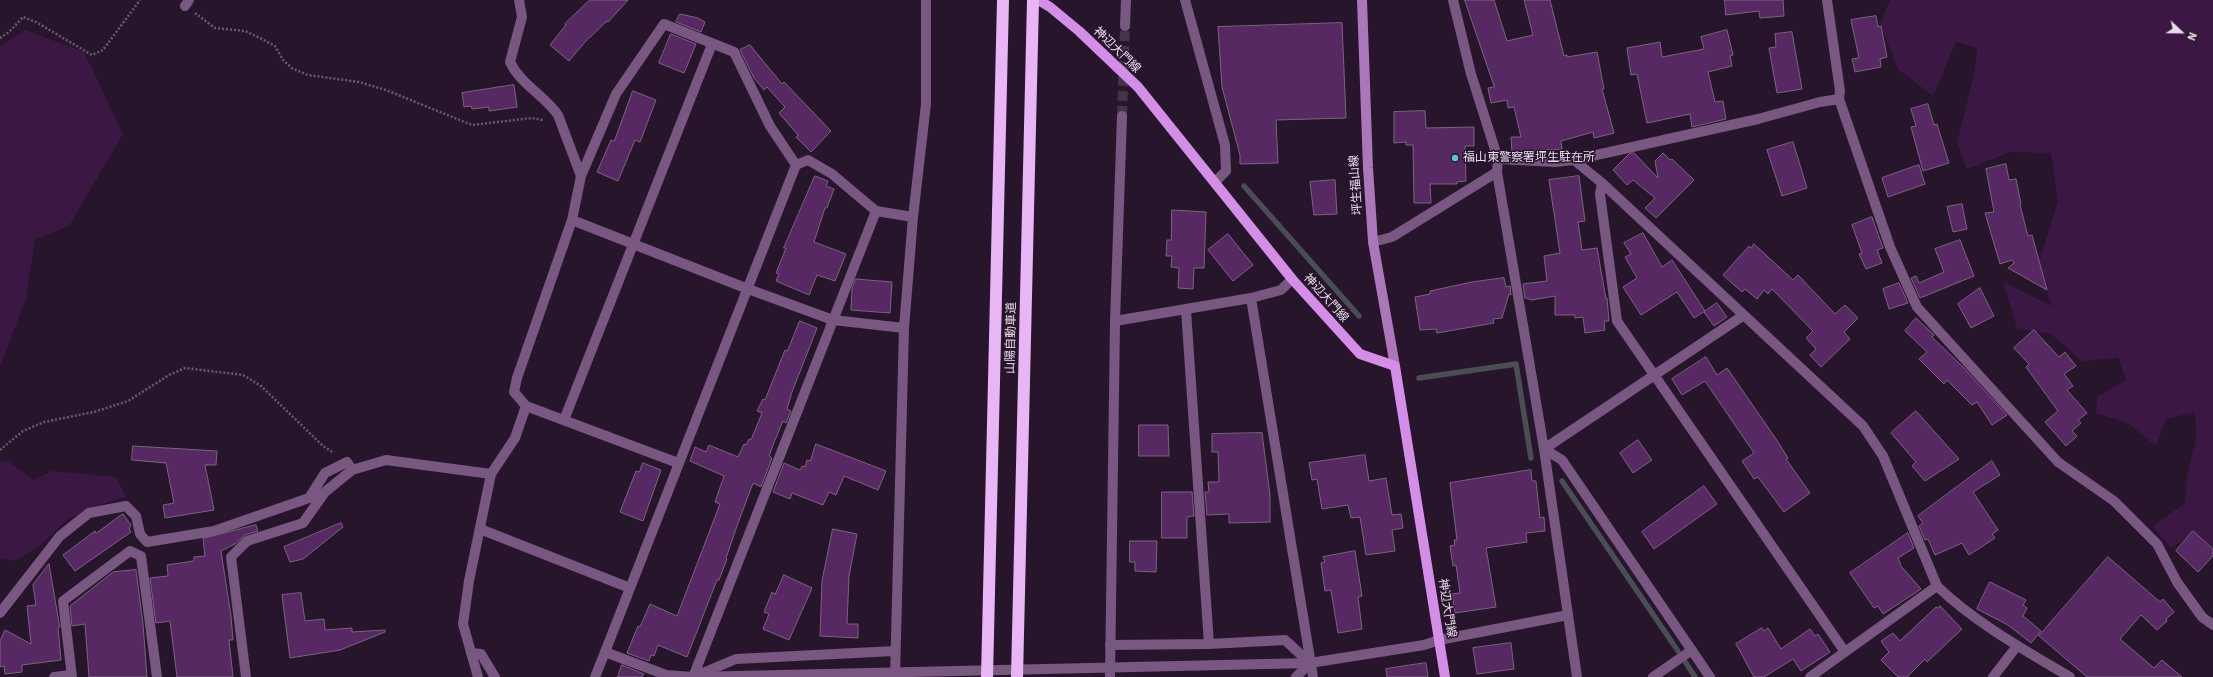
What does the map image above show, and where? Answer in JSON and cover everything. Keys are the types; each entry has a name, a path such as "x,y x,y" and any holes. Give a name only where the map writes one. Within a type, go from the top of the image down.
{"highway":[{"name":"山陽自動車道","path":"987,677 1003,0"},
{"name":"山陽自動車道","path":"1017,677 1033,0"}],"main road":[{"name":"神辺大門線","path":"1038,0 1050,7 1079,31 1138,87 1292,280 1360,354 1395,366 1446,677"},
{"name":"坪生福山線","path":"1362,0 1368,168 1374,242 1395,366"}],"street":[{"path":"519,0 522,17 510,62 515,72 526,86 554,108 581,176"},
{"path":"895,677 904,328 913,217 926,104 926,0"},
{"path":"1125,26 1126,0"},
{"path":"1186,0 1225,145 1226,171 1215,182"},
{"path":"1453,0 1471,74 1498,159 1497,172 1544,449 1578,677"},
{"path":"1828,0 1840,91 1839,99 1890,247 1917,307 2058,462 2114,501 2157,544 2177,582 2202,617 2213,625"},
{"path":"678,463 526,406 514,392 517,378 572,220 581,176 616,94 664,24 734,52 770,126 796,165"},
{"path":"564,420 712,44"},
{"path":"1498,159 1555,162 1574,160 1758,119 1820,102 1839,99"},
{"path":"1110,677 1115,321 1122,116"},
{"path":"594,677 796,165 808,160 832,174 876,210 913,217"},
{"path":"1574,160 1602,183 1863,426 1883,456 1937,586 1948,597 2017,646 2070,677"},
{"path":"1374,242 1392,237 1497,172"},
{"path":"1602,183 1600,194 1617,321 1845,652"},
{"path":"693,677 876,210"},
{"path":"572,220 748,289 833,320 904,328"},
{"path":"1115,321 1251,298 1281,290 1292,280"},
{"path":"1251,298 1313,677"},
{"path":"1186,310 1209,644"},
{"path":"1544,449 1744,315"},
{"path":"478,677 463,624 491,474 515,438 526,406"},
{"path":"1544,449 1562,460 1710,677"},
{"path":"147,542 214,531 308,498 325,473 349,466 386,460 491,474"},
{"path":"246,677 231,556 246,541 303,522 325,492 349,466"},
{"path":"0,613 60,536 90,513 126,506 136,516 140,534 147,542"},
{"path":"480,529 630,588"},
{"path":"147,542 141,556 157,677"},
{"path":"54,677 72,676 63,601 130,551 141,556"},
{"path":"1810,677 1937,586"},
{"path":"605,652 666,676 693,677 1290,664 1310,663 1424,645 1439,640 1568,615"},
{"path":"1110,645 1209,644 1285,640 1310,663"},
{"path":"1993,677 2017,646"},
{"path":"1653,677 1692,650"},
{"path":"693,677 736,659 895,651"},
{"path":"471,653 481,654 495,677"},
{"path":"1296,677 1310,663"}],"path":[{"path":"0,38 9,32 23,17 36,22 92,55 103,50 140,0"},
{"path":"187,3 215,28 245,31 275,46 284,60 293,69 308,75 358,82 386,90 472,125 532,118 545,121"},
{"path":"0,450 22,431 44,422 94,412 128,401 169,375 185,368 243,375 255,382 323,446 349,466"}],"shaded area":[{"path":"1890,0 2213,0 2213,554 2194,533 2171,548 2153,526 2185,503 2187,476 2196,438 2195,412 2166,419 2156,446 2128,423 2096,413 2097,397 2126,380 2118,358 2082,361 2051,334 2017,328 2003,282 2052,306 2039,262 2058,201 2051,153 2010,152 1967,169 1957,143 1975,70 1977,48 1956,42 1933,96 1898,69 1880,24"},
{"path":"25,30 84,52 123,134 69,226 35,239 26,299 0,366 0,47"},
{"path":"6,460 33,480 52,471 116,477 126,497 96,506 68,519 43,543 16,561 0,558 0,462"}],"building":[{"path":"590,0 628,0 608,22 607,21 585,42 569,61 550,45 566,25 565,24"},
{"path":"1465,0 1494,0 1507,41 1533,35 1524,0 1550,0 1564,56 1567,55 1567,57 1597,52 1604,89 1602,89 1614,133 1594,138 1593,132 1561,141 1562,149 1512,152 1511,137 1521,137 1514,107 1508,108 1507,100 1491,103 1488,88 1494,87"},
{"path":"1725,0 1783,0 1784,16 1760,18 1759,11 1726,15"},
{"path":"680,14 698,18 705,22 701,32 676,22"},
{"path":"1876,16 1878,27 1881,26 1887,57 1880,59 1881,67 1855,72 1852,59 1859,58 1851,20"},
{"path":"1342,23 1346,118 1276,120 1278,163 1240,164 1240,155 1222,87 1218,27"},
{"path":"1727,30 1733,55 1730,56 1732,66 1708,72 1715,102 1723,101 1726,119 1692,127 1690,114 1647,123 1637,74 1631,75 1627,48 1660,42 1662,57 1704,49 1701,37"},
{"path":"1792,32 1802,89 1777,93 1769,48 1776,47 1775,34"},
{"path":"671,34 696,44 684,73 659,63"},
{"path":"750,45 782,84 784,82 831,131 811,152 796,137 798,135 779,113 785,107 767,87 764,90 754,78 740,50"},
{"path":"514,85 517,107 489,111 489,107 472,109 471,106 464,107 462,93"},
{"path":"633,91 656,100 640,142 635,140 618,181 597,172 611,140 614,141"},
{"path":"1928,104 1934,125 1937,124 1949,163 1923,171 1911,127 1916,126 1911,109"},
{"path":"1425,111 1426,128 1474,127 1474,146 1465,146 1466,181 1457,182 1457,184 1430,184 1431,203 1414,203 1413,145 1406,145 1406,142 1394,143 1394,112"},
{"path":"1793,142 1807,188 1782,196 1767,150"},
{"path":"1634,153 1658,178 1655,161 1663,153 1670,160 1672,159 1694,180 1656,218 1645,208 1655,198 1633,180 1627,185 1613,170 1629,154"},
{"path":"2006,164 2009,180 2016,179 2020,205 2028,236 2032,235 2047,290 2008,268 2014,263 2012,260 2000,264 1985,213 1994,212 1986,169"},
{"path":"1919,165 1925,184 1888,197 1882,178"},
{"path":"815,176 828,181 826,186 834,189 827,208 825,208 814,242 846,254 835,281 817,275 809,295 776,281 779,274 776,273 786,248 784,248"},
{"path":"1579,176 1585,221 1578,222 1582,250 1597,248 1606,299 1607,298 1609,321 1604,321 1605,330 1585,333 1583,317 1575,318 1575,315 1555,315 1555,296 1532,300 1525,298 1523,284 1547,281 1544,256 1560,253 1549,180"},
{"path":"1335,180 1337,214 1314,215 1310,182"},
{"path":"1962,204 1967,229 1953,232 1947,207"},
{"path":"1172,210 1206,212 1204,268 1194,268 1193,289 1178,288 1179,268 1171,267 1172,256 1166,256 1167,240 1171,240"},
{"path":"1872,217 1883,248 1877,250 1882,263 1866,269 1859,254 1862,253 1852,225"},
{"path":"1643,233 1662,267 1672,260 1705,311 1694,318 1677,292 1641,315 1623,287 1637,278 1625,257 1631,254 1624,243"},
{"path":"1228,234 1253,265 1233,281 1208,250"},
{"path":"1960,240 1974,276 1920,298 1911,278 1916,276 1919,283 1944,272 1935,249"},
{"path":"1754,244 1793,280 1798,275 1835,314 1845,305 1858,318 1844,332 1850,339 1821,367 1810,355 1816,349 1806,338 1813,331 1772,289 1768,294 1764,290 1757,299 1745,289 1742,292 1723,275 1749,246 1751,248"},
{"path":"1504,278 1506,287 1510,286 1511,295 1509,294 1502,318 1493,319 1494,323 1437,333 1436,329 1420,330 1415,297 1430,294 1430,291 1472,282"},
{"path":"856,279 892,282 890,313 851,310 852,289"},
{"path":"1899,283 1908,303 1889,309 1883,289"},
{"path":"1980,288 1994,316 1971,328 1958,304"},
{"path":"1717,303 1727,317 1714,326 1704,312"},
{"path":"1916,318 1934,335 1932,337 1963,367 2007,415 1992,425 1977,402 1972,405 1947,380 1944,384 1919,359 1927,352 1905,331"},
{"path":"800,321 817,328 792,392 787,409 791,411 786,423 783,421 775,440 769,456 772,458 761,487 753,483 726,558 727,559 719,580 717,580 687,657 658,645 654,656 651,655 649,661 627,653 638,626 640,627 650,604 677,616 720,504 715,502 724,476 690,461 695,447 706,452 709,445 738,457 744,444 746,445 749,439 751,440 762,413 757,411 763,399 765,400 785,350 787,351"},
{"path":"2034,330 2059,357 2065,352 2076,366 2064,374 2073,386 2067,390 2087,413 2078,420 2081,423 2072,431 2077,436 2066,446 2045,422 2058,411 2026,367 2029,364 2014,348"},
{"path":"1706,357 1717,375 1727,368 1776,439 1788,458 1786,459 1810,493 1784,512 1758,477 1754,479 1742,461 1754,453 1705,381 1682,395 1672,379"},
{"path":"1916,411 1959,459 1925,481 1912,466 1916,462 1891,433"},
{"path":"1139,425 1168,425 1169,456 1139,456"},
{"path":"1262,433 1270,495 1270,522 1229,523 1229,514 1207,515 1205,492 1209,492 1208,482 1219,482 1218,452 1212,452 1212,434"},
{"path":"1638,440 1652,460 1633,473 1620,453"},
{"path":"816,444 886,471 878,490 844,476 836,495 829,492 823,505 792,493 790,499 773,492 784,463 800,470 802,466 805,467 807,460 810,461"},
{"path":"133,446 217,451 216,465 205,465 214,510 165,518 163,505 174,503 166,463 132,460"},
{"path":"1365,455 1369,481 1386,478 1392,515 1401,514 1403,528 1392,530 1395,551 1366,555 1360,517 1351,518 1348,505 1322,509 1317,479 1312,480 1309,463"},
{"path":"1992,461 2000,475 1973,492 1998,530 1992,534 1995,538 1969,555 1962,543 1935,555 1928,539 1925,540 1919,526 1923,523 1918,516"},
{"path":"643,463 661,470 643,521 620,512 636,471 639,472"},
{"path":"1531,470 1532,481 1536,481 1540,518 1544,517 1545,531 1526,533 1527,542 1486,548 1496,607 1455,613 1452,594 1460,593 1456,565 1453,566 1450,546 1455,545 1454,540 1457,540 1450,483"},
{"path":"1704,486 1717,504 1654,549 1642,532"},
{"path":"1162,492 1192,492 1194,516 1187,517 1187,538 1162,538"},
{"path":"123,514 131,525 129,529 131,532 75,571 63,555 95,531 96,533"},
{"path":"341,523 343,527 303,559 290,562 284,547"},
{"path":"256,525 258,531 245,535 235,544 221,551 231,616 233,640 229,640 233,677 177,677 170,621 156,623 150,578 168,576 167,565 194,561 194,557 205,556 203,539"},
{"path":"833,529 857,534 849,576 847,624 858,624 858,638 820,636 822,581"},
{"path":"2193,531 2213,549 2213,556 2198,572 2176,551"},
{"path":"1908,533 1914,548 1898,558 1901,566 1921,589 1883,614 1878,606 1874,608 1850,573"},
{"path":"1130,541 1157,541 1156,572 1135,571 1135,562 1130,562"},
{"path":"1355,551 1362,596 1358,597 1362,629 1338,633 1331,590 1325,591 1321,563 1325,562 1323,557"},
{"path":"2108,557 2160,602 2163,599 2174,612 2157,630 2141,615 2120,639 2154,668 2162,660 2182,677 2087,677 2039,636"},
{"path":"49,564 60,627 58,627 61,660 22,665 22,672 5,674 4,666 0,667 0,641 5,630 31,644 27,606 36,605 33,585"},
{"path":"136,570 143,624 147,677 89,677 85,624 72,626 70,606 113,572"},
{"path":"784,575 812,588 789,640 763,629 769,614 764,612 772,592 775,594"},
{"path":"1990,582 2026,600 2023,605 2027,608 2023,616 2041,631 2031,643 2008,625 1977,609"},
{"path":"301,593 305,621 324,619 325,630 352,628 352,632 385,630 385,632 340,650 290,658 282,595"},
{"path":"1940,606 1962,629 1927,662 1925,659 1907,677 1898,677 1881,660 1889,652 1881,641 1893,633 1900,641 1936,607 1938,608"},
{"path":"1762,628 1764,631 1768,628 1781,649 1810,629 1815,636 1818,634 1830,652 1801,671 1793,659 1764,677 1754,677 1736,644"},
{"path":"1511,643 1514,669 1477,674 1473,648"},
{"path":"1426,663 1428,677 1387,677 1386,669"},
{"path":"622,665 644,674 642,677 618,677"}],"waterway":[{"path":"1244,186 1359,316"},
{"path":"1419,378 1516,364 1531,458"},
{"path":"1562,481 1678,651"},
{"path":"1686,663 1695,677"}],"tunnel":[{"path":"1122,116 1125,26"}],"place":[{"name":"福山東警察署坪生駐在所","path":"1455,158"}]}
